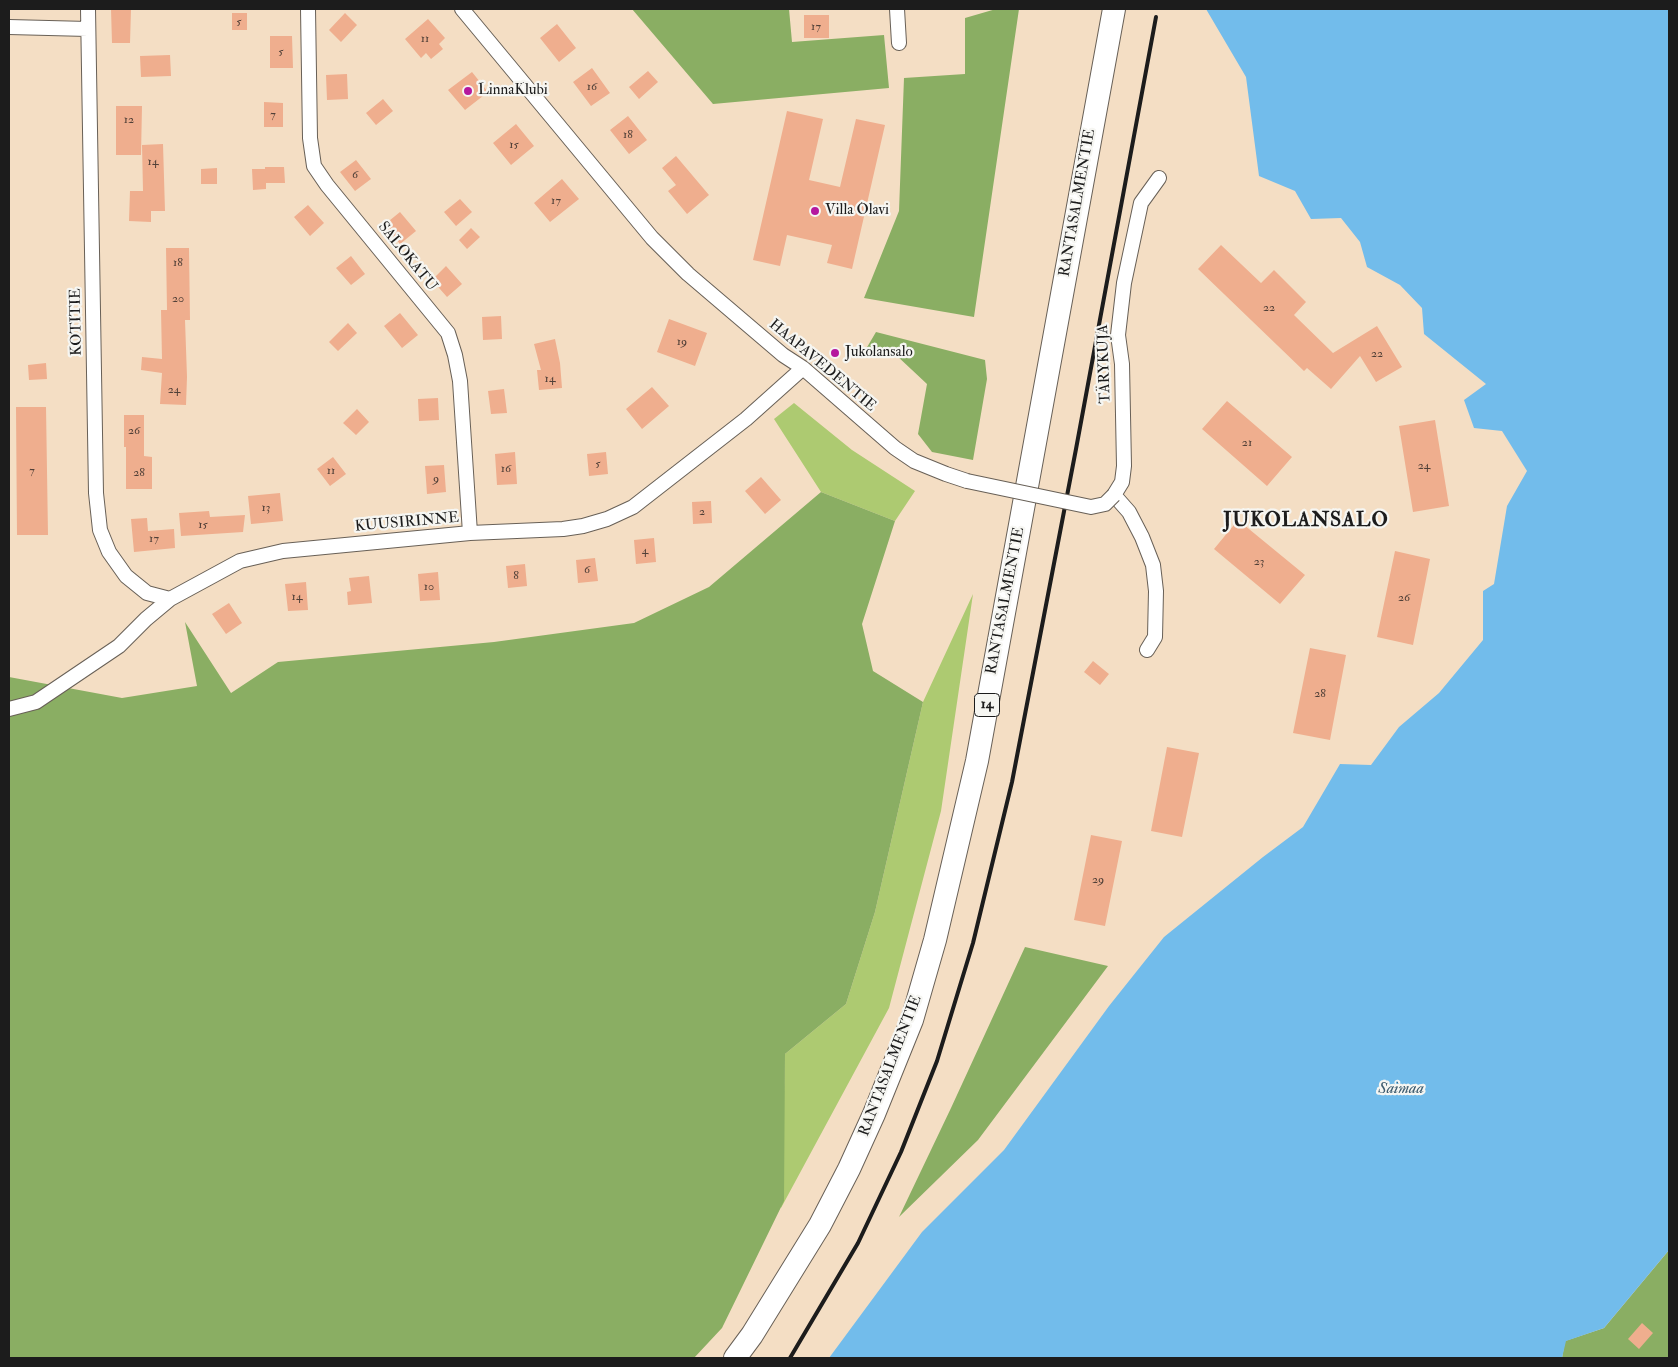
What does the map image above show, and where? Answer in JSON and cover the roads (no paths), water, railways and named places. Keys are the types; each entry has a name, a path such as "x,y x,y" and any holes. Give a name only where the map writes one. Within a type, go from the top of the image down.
{"highway":[{"name":"RANTASALMENTIE","path":"735,1358 752,1335 820,1225 849,1169 874,1114 912,1020 935,940 979,752 1114,9"}],"street":[{"name":"KOTITIE","path":"88,9 96,492 100,530 109,552 126,576 147,593 170,599"},
{"name":"SALOKATU","path":"308,9 310,138 314,166 327,185 448,333 460,381 470,533"},
{"name":"HAAPAVEDENTIE","path":"462,9 652,238 688,274 783,356 803,368 896,448 914,460 967,481 1092,507 1105,504 1114,495"},
{"path":"897,9 899,42"},
{"path":"9,27 88,29"},
{"name":"TÄRYKUJA","path":"1114,495 1122,482 1124,466 1122,364 1118,335 1124,283 1141,203 1159,178"},
{"name":"KUUSIRINNE","path":"9,708 36,702 119,646 146,619 170,599 240,561 283,551 470,533 563,529 607,520 633,507 746,419 803,368"},
{"path":"1114,495 1129,512 1142,537 1153,565 1156,591 1155,637 1147,650"}],"water":[{"name":"Saimaa","path":"1206,9 1669,9 1669,1250 1604,1328 1566,1341 1562,1358 829,1358 922,1232 1004,1150 1109,1006 1164,937 1303,827 1340,764 1371,765 1399,727 1439,693 1483,640 1483,591 1494,584 1507,506 1527,471 1502,431 1474,428 1464,400 1486,384 1424,334 1422,308 1400,285 1367,267 1360,242 1341,218 1311,219 1295,191 1259,176 1246,77"}],"railway":[{"path":"790,1358 858,1243 901,1152 937,1061 973,943 1012,782 1156,17"}],"place":[{"name":"LinnaKlubi","path":"468,91"},
{"name":"Villa Olavi","path":"815,211"},
{"name":"Jukolansalo","path":"835,353"}],"district":[{"name":"JUKOLANSALO","path":"1306,522"}]}
